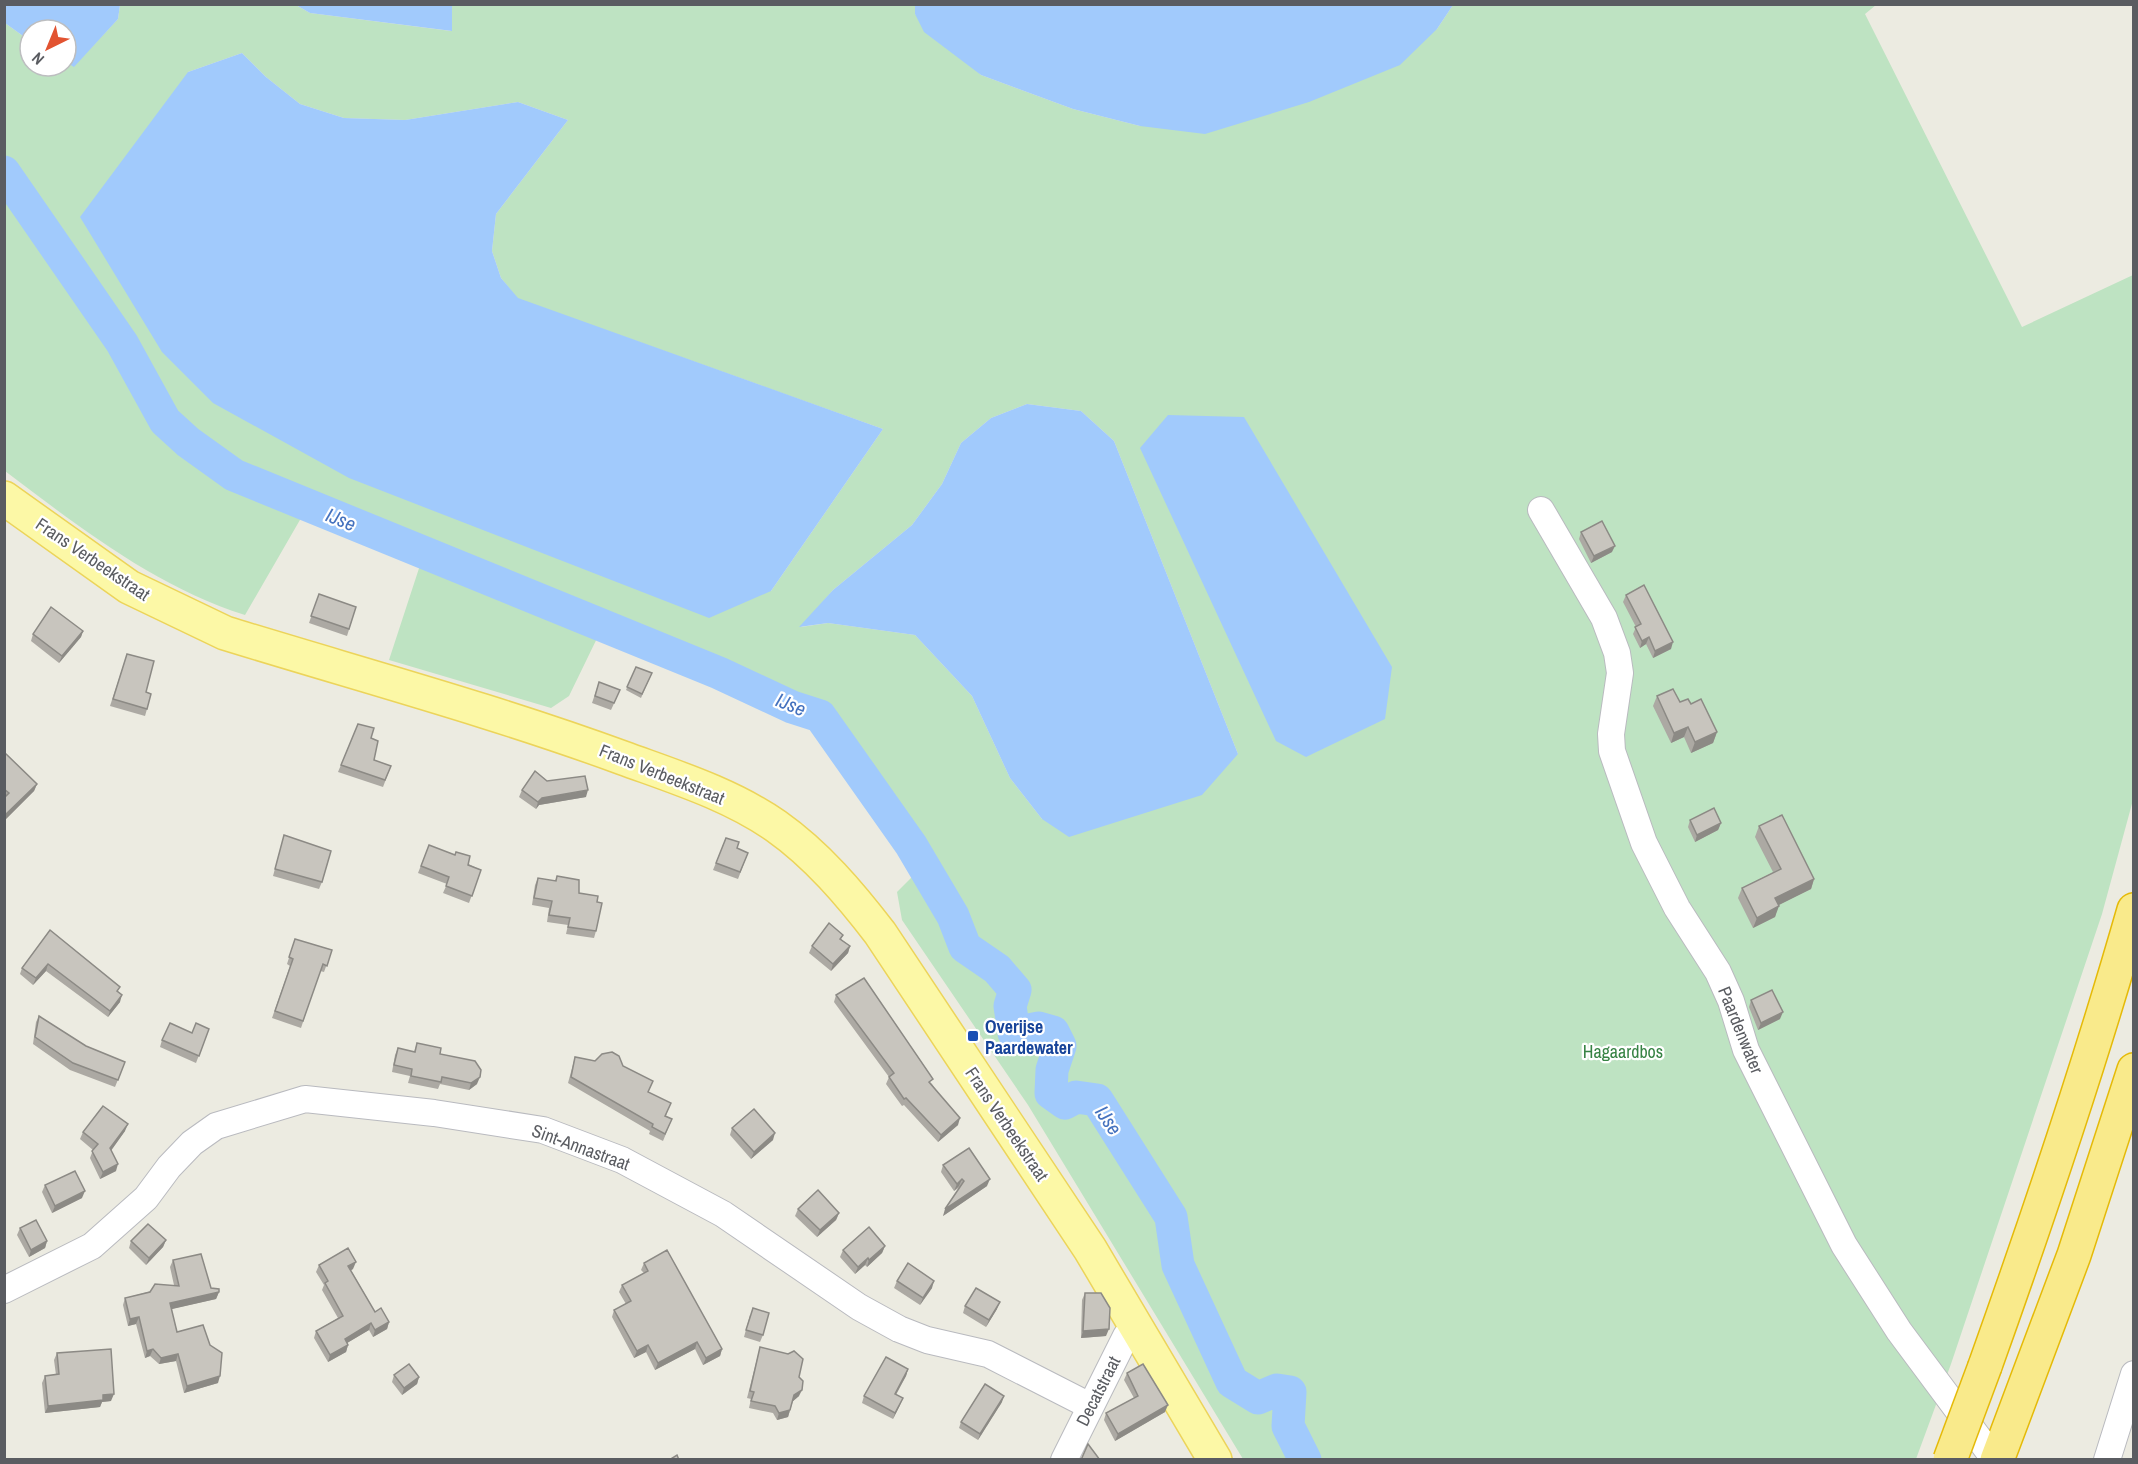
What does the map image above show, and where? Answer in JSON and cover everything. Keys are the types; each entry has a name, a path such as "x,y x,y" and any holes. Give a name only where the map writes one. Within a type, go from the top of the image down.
{"highway":[{"path":"1950,1460 2030,1241 2096,1040 2133,910"},
{"path":"1996,1460 2074,1255 2133,1070"}],"main road":[{"name":"Frans Verbeekstraat","path":"4,498 129,586 186,616 225,633 544,729 708,790 775,825 827,870 856,901 880,933 1090,1249 1215,1460"}],"street":[{"name":"Paardenwater","path":"1541,510 1604,618 1617,653 1620,673 1611,734 1612,752 1644,843 1677,908 1718,972 1731,1001 1746,1050 1844,1245 1899,1331 1996,1460"},
{"name":"Sint-Annastraat","path":"4,1290 92,1246 146,1198 169,1167 192,1143 216,1126 305,1099 434,1113 543,1130 622,1160 723,1214 859,1307 899,1329 927,1340 988,1354 1090,1406"},
{"name":"Decatstraat","path":"1064,1460 1126,1336 1136,1325"},
{"path":"2107,1460 2131,1390"}],"green space":[{"name":"Hagaardbos","path":"120,5 296,5 310,13 451,31 452,5 915,5 915,14 981,75 1073,109 1140,126 1437,29 1453,5 1876,5 1865,14 2022,327 2133,275 2133,800 2102,914 1951,1364 1916,1459 1243,1459 1028,1105 902,920 897,892 923,866 820,716 792,707 719,673 603,626 569,696 551,708 389,660 424,553 308,506 245,615 180,589 119,554 5,471 5,23 18,32 18,78 78,78 78,62 118,19","holes":["242,53 266,77 300,104 344,118 405,120 518,102 568,120 496,214 492,251 501,278 518,299 883,429 771,591 188,72","1027,404 1081,411 1114,441 1238,754 1042,819 1010,778 972,696 915,635 828,623 801,627 833,590 912,525 942,484 961,443 991,418"]}],"water":[{"path":"5,4 120,4 118,19 78,63 78,18 18,18 18,32 5,23"},
{"path":"915,4 1453,5 1437,29 1400,65 1309,102 1205,134 1140,126 1073,109 981,75 924,32 915,14"},
{"path":"296,5 452,5 452,31 310,13"},
{"path":"242,53 266,77 300,104 344,118 405,120 518,102 568,120 496,214 492,251 501,278 518,298 883,429 771,591 709,618 349,478 213,403 162,352 80,217 188,72"},
{"path":"1027,404 1081,411 1114,441 1238,754 1202,795 1069,837 1042,819 1010,778 972,696 915,635 828,623 799,627 833,590 912,525 942,484 961,443 991,418"},
{"path":"1168,415 1244,417 1392,667 1385,719 1306,757 1276,741 1140,448"}],"building":[{"path":"1602,521 1615,546 1594,556 1581,532"},
{"path":"1644,585 1673,642 1655,651 1649,637 1642,641 1635,627 1641,624 1626,595"},
{"path":"319,594 356,607 349,629 311,616"},
{"path":"51,607 83,631 62,656 33,634"},
{"path":"127,654 154,661 146,692 151,694 147,709 113,699"},
{"path":"636,667 652,673 642,694 627,687"},
{"path":"599,682 620,690 614,703 595,696"},
{"path":"1673,689 1680,702 1688,699 1691,704 1701,699 1717,732 1695,742 1688,727 1674,733 1657,696"},
{"path":"358,724 374,728 371,738 378,741 374,760 391,766 385,780 341,765"},
{"path":"4,752 37,784 4,816 4,798 9,793 4,789"},
{"path":"535,771 547,781 585,776 588,790 542,798 538,802 522,790"},
{"path":"1714,808 1721,823 1697,835 1690,820"},
{"path":"1782,815 1814,879 1775,898 1779,906 1757,918 1742,888 1781,869 1759,826"},
{"path":"284,835 331,851 322,882 275,869"},
{"path":"726,838 739,842 737,848 748,853 740,872 716,863"},
{"path":"429,845 455,855 456,852 470,856 468,865 481,870 472,896 446,886 449,877 421,866"},
{"path":"557,876 579,880 579,893 598,896 597,902 602,903 596,931 568,927 570,918 549,915 552,901 534,898 538,878 556,881"},
{"path":"829,923 843,935 840,939 850,946 833,964 812,946"},
{"path":"50,930 120,987 117,991 122,995 110,1011 48,964 36,978 22,968"},
{"path":"295,939 332,950 327,966 323,964 303,1021 275,1011 293,959 289,957"},
{"path":"864,978 933,1079 929,1082 960,1118 941,1135 906,1098 904,1099 889,1077 894,1073 836,995"},
{"path":"1772,990 1783,1012 1761,1023 1751,1000"},
{"path":"39,1016 86,1046 125,1062 118,1080 73,1063 35,1037"},
{"path":"170,1023 192,1033 196,1023 209,1029 199,1056 162,1040"},
{"path":"417,1043 441,1048 440,1054 475,1061 481,1070 480,1077 471,1083 442,1077 441,1082 411,1076 412,1069 394,1065 398,1048 415,1052"},
{"path":"612,1052 619,1056 623,1066 653,1081 648,1092 671,1103 665,1116 672,1119 665,1134 652,1127 653,1124 571,1077 575,1057 595,1061 602,1054"},
{"path":"103,1106 128,1124 110,1148 118,1164 103,1172 92,1151 98,1144 83,1132"},
{"path":"754,1109 775,1133 754,1152 732,1128"},
{"path":"969,1148 990,1179 945,1209 964,1181 962,1179 957,1184 943,1165"},
{"path":"75,1171 85,1191 55,1206 45,1185"},
{"path":"818,1190 839,1213 820,1230 798,1209"},
{"path":"36,1220 47,1241 31,1250 20,1228"},
{"path":"148,1224 166,1240 149,1258 131,1241"},
{"path":"869,1227 885,1246 858,1267 843,1250"},
{"path":"348,1248 356,1262 348,1266 375,1312 381,1308 389,1322 375,1330 371,1323 345,1339 348,1345 330,1355 316,1331 343,1316 325,1283 328,1281 319,1265"},
{"path":"667,1250 722,1349 706,1358 697,1342 658,1363 648,1345 637,1351 614,1310 631,1301 622,1285 648,1271 644,1263"},
{"path":"201,1254 211,1288 219,1289 219,1292 170,1303 177,1332 203,1325 210,1345 222,1353 220,1376 187,1386 178,1354 161,1358 153,1349 147,1351 139,1317 130,1319 125,1298 150,1292 155,1284 179,1286 173,1260"},
{"path":"908,1263 934,1281 923,1298 897,1281"},
{"path":"976,1288 1000,1302 989,1320 965,1306"},
{"path":"1085,1293 1101,1293 1110,1308 1109,1329 1083,1331"},
{"path":"753,1308 769,1313 763,1335 746,1330"},
{"path":"760,1347 788,1354 794,1351 803,1359 799,1377 803,1381 802,1390 794,1395 790,1410 779,1413 775,1406 751,1401 754,1392 750,1391"},
{"path":"111,1349 114,1394 103,1395 103,1400 48,1406 45,1376 59,1374 57,1353"},
{"path":"886,1357 908,1369 895,1394 903,1398 895,1413 864,1396"},
{"path":"409,1364 419,1377 404,1388 394,1375"},
{"path":"1143,1364 1168,1405 1118,1434 1106,1413 1138,1396 1127,1373"},
{"path":"985,1384 1004,1396 980,1434 961,1422"},
{"path":"1088,1444 1100,1460 1081,1460"},
{"path":"677,1455 679,1460 669,1460"}],"waterway":[{"name":"IJse","path":"4,172 122,343 165,421 188,442 234,475 719,673 792,707 820,716 911,845 953,916 965,947 997,969 1015,990 1010,1006 1014,1033 1039,1028 1053,1032 1060,1046 1052,1070 1051,1093 1065,1103 1076,1097 1097,1100 1171,1217 1178,1265 1232,1382 1258,1398 1277,1390 1290,1392 1288,1426 1305,1460"}],"place":[{"name":"Overijse Paardewater","path":"973,1036"}]}
